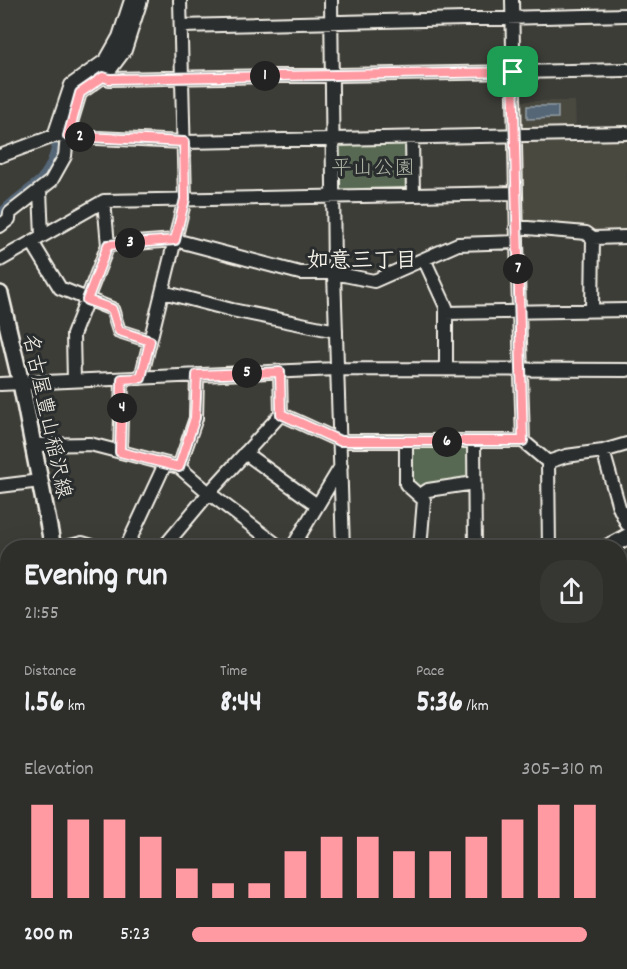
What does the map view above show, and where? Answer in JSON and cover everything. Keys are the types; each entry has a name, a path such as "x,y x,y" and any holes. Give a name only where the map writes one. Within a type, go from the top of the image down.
{"main road":[{"name":"名古屋豊山稲沢線","path":"0,294 21,383 51,540"}],"street":[{"path":"0,226 9,219 10,213 51,181 65,156 61,136 71,85 106,60 119,37 131,0"},
{"path":"61,136 80,93 103,77 124,50 141,0"},
{"path":"141,378 185,199 180,0"},
{"path":"331,0 336,369 343,540"},
{"path":"512,0 523,441"},
{"path":"181,26 627,15"},
{"path":"103,77 109,79 627,70"},
{"path":"0,156 61,136 184,142 627,133"},
{"path":"412,138 413,194"},
{"path":"40,191 37,239 60,288 112,309 119,331 150,341"},
{"path":"0,260 104,201 516,193"},
{"path":"74,381 73,335 108,245 104,201"},
{"path":"516,227 586,232 593,238 627,237"},
{"path":"592,310 593,238"},
{"path":"108,245 175,240 300,273 334,273 374,281 458,244 517,242"},
{"path":"424,259 446,307 446,369"},
{"path":"163,292 232,310 336,331"},
{"path":"447,313 627,310"},
{"path":"0,384 336,369 627,370"},
{"path":"170,540 281,414 280,372"},
{"path":"179,467 195,418 197,375"},
{"path":"120,452 122,379"},
{"path":"281,414 340,441 523,441 548,462 549,540"},
{"path":"406,441 406,484 424,500 421,540"},
{"path":"474,442 475,540"},
{"path":"33,445 90,444 179,467 271,540"},
{"path":"548,462 566,456 603,451 627,444"},
{"path":"603,451 619,507 627,524"},
{"path":"245,453 317,505"},
{"path":"130,540 165,464"},
{"path":"297,540 341,466"},
{"path":"0,486 40,481"},
{"path":"420,495 428,490 474,483"}],"shaded area":[{"path":"520,101 575,101 576,130 523,131"},
{"path":"627,138 627,234 597,235 523,221 521,144 525,140"}],"green space":[{"name":"平山公園","path":"406,143 407,191 342,193 337,189 337,147 341,144"},
{"path":"469,445 472,479 421,489 409,481 411,446"}],"water":[{"path":"527,106 558,106 558,118 527,119"}],"waterway":[{"path":"0,219 48,175 55,161 65,123"}],"district":[{"name":"如意三丁目","path":"362,259"}],"route":[{"path":"513,72 523,441 340,441 281,414 280,372 197,375 195,418 179,467 120,452 122,379 141,378 150,341 119,331 112,309 87,300 108,245 175,240 185,199 184,142 68,136 80,93 103,77 109,79 513,72"}]}
